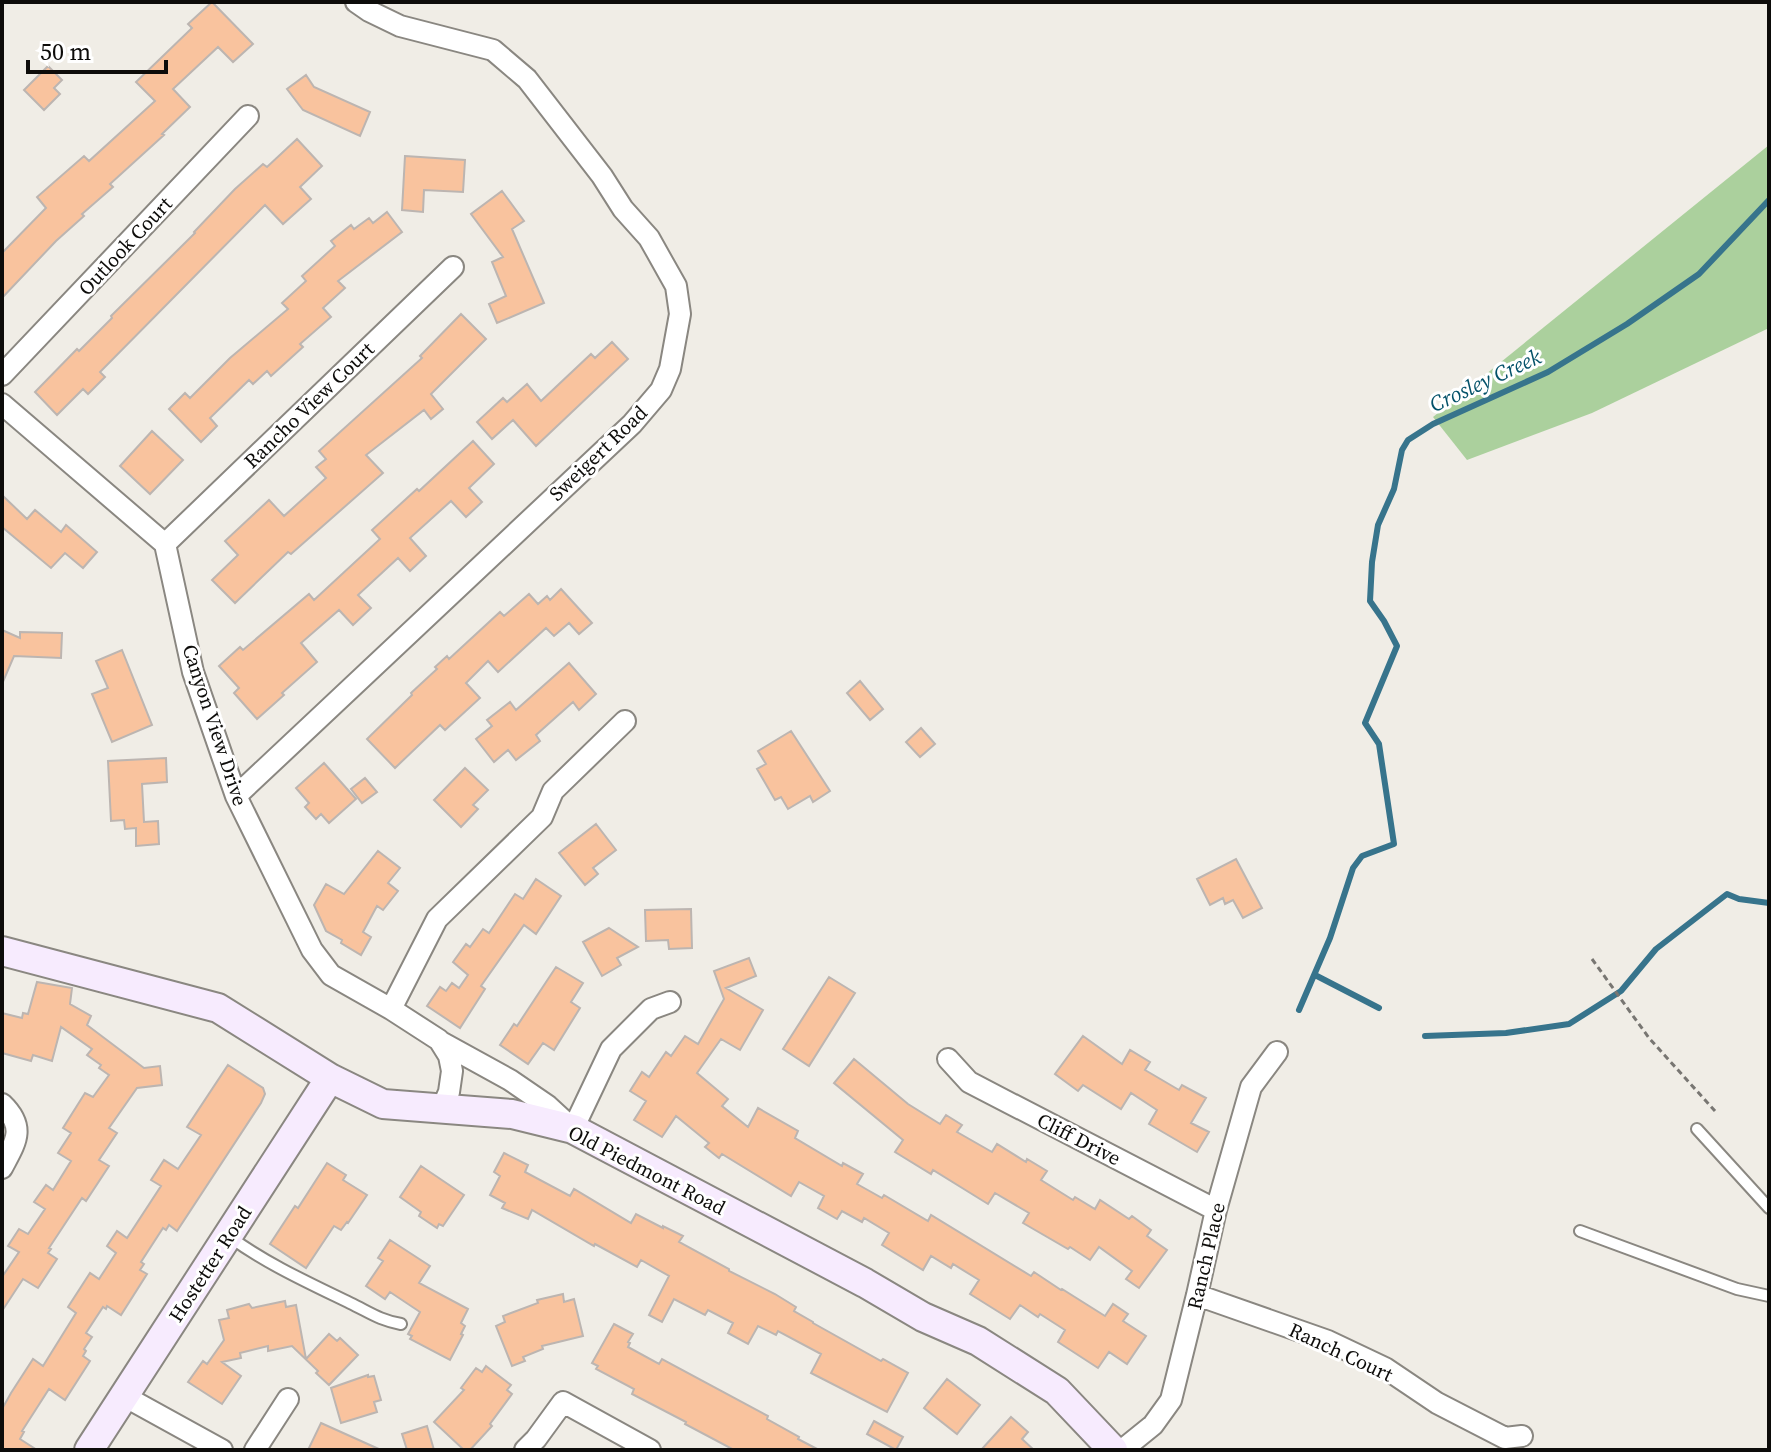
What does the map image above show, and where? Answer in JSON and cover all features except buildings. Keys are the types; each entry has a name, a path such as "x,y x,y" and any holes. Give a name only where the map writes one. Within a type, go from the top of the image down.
{"street":[{"name":"Sweigert Road","path":"236,796 632,424 661,390 670,369 680,314 676,286 649,238 623,209 602,176 527,79 493,50 400,26 356,2"},
{"name":"Outlook Court","path":"2,375 248,116"},
{"name":"Rancho View Court","path":"165,544 453,267"},
{"path":"2,404 165,544"},
{"name":"Canyon View Drive","path":"165,544 193,672 236,796 312,950 331,975 510,1080 548,1106 573,1129"},
{"path":"391,1009 437,919 542,817 553,791 625,721"},
{"name":"Old Piedmont Road","path":"2,951 218,1008 330,1078 383,1104 512,1114 573,1129 865,1283 923,1317 978,1341 1057,1391 1113,1450"},
{"path":"573,1129 611,1049 651,1009 670,1002"},
{"path":"439,1040 449,1056 452,1071 449,1092 442,1108"},
{"name":"Ranch Place","path":"1122,1450 1153,1425 1171,1400 1216,1210 1251,1087 1277,1052"},
{"name":"Cliff Drive","path":"948,1059 969,1082 1216,1210"},
{"name":"Hostetter Road","path":"89,1450 330,1078"},
{"path":"2,1104 16,1124 17,1136 2,1168"},
{"name":"Ranch Court","path":"1197,1295 1328,1341 1385,1368 1437,1403 1505,1438 1522,1436"},
{"path":"124,1396 222,1450"},
{"path":"255,1450 288,1399"},
{"path":"525,1450 563,1402 650,1450"}],"lane":[{"path":"1697,1129 1769,1208"},
{"path":"1580,1231 1737,1289 1769,1296"},
{"path":"228,1236 318,1288 383,1320 401,1324"}],"path":[{"path":"1592,959 1649,1038 1715,1111"}],"green space":[{"path":"1769,145 1769,328 1592,413 1467,460 1433,417"}],"waterway":[{"name":"Crosley Creek","path":"1299,1010 1330,938 1353,868 1362,856 1394,844 1379,744 1365,723 1397,646 1370,601 1378,525 1394,489 1402,450 1408,440 1433,424 1548,372 1627,324 1699,274 1769,200"},
{"path":"1425,1036 1506,1033 1569,1024 1621,991 1656,949 1727,894 1769,903"},
{"path":"1315,975 1379,1008"}]}
